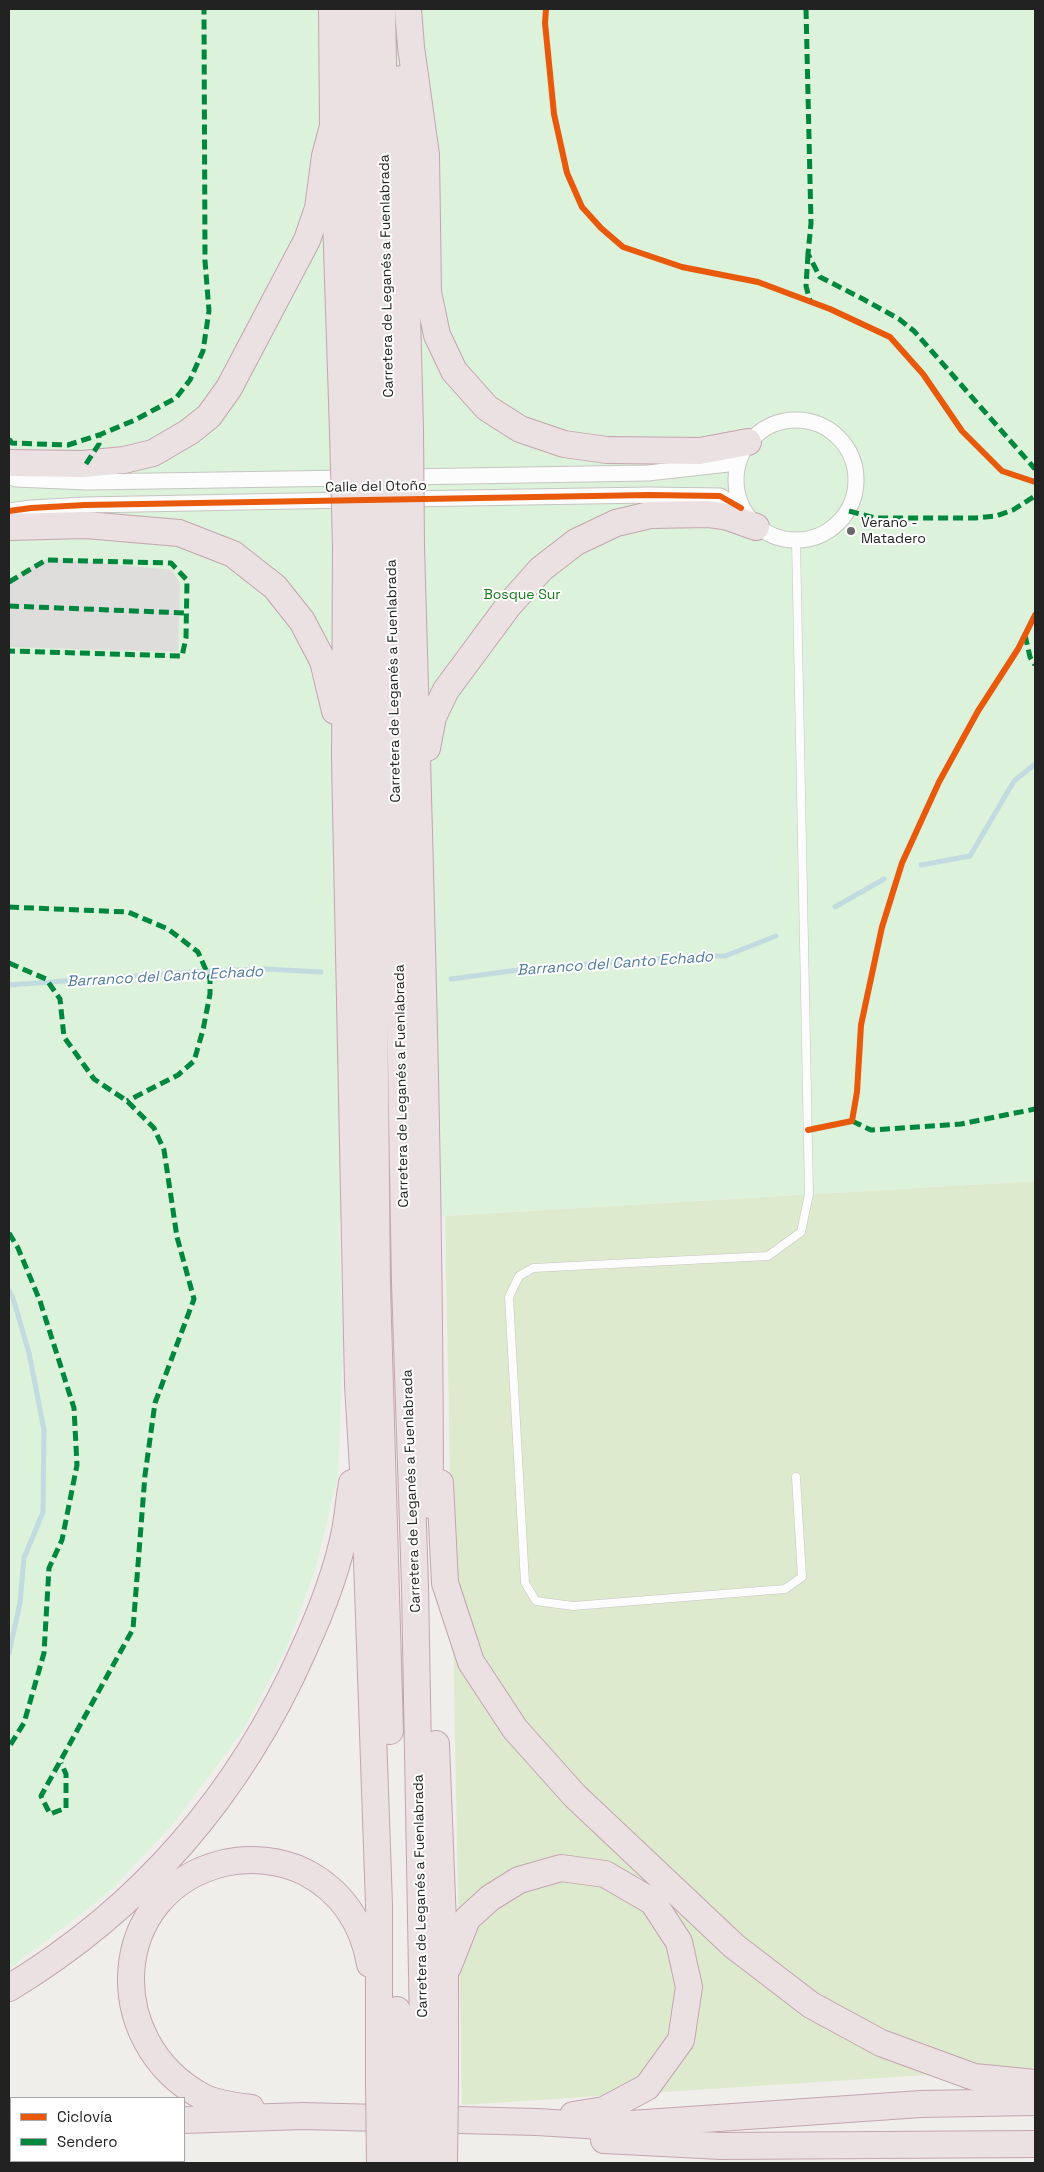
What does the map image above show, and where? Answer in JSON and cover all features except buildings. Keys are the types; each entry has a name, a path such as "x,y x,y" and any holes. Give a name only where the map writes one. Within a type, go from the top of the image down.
{"highway":[{"path":"332,9 333,126 354,432"},
{"path":"354,432 356,9"},
{"name":"Carretera de Leganés a Fuenlabrada","path":"382,9 400,431"},
{"path":"401,9 400,431 379,547 345,760 358,1385 365,1503 380,1984 412,2083"},
{"path":"408,9 411,48 426,155 428,292 436,335 454,371 487,408 520,429 564,444 607,450 743,452"},
{"path":"9,463 83,464 124,460 153,453 189,432 209,416 229,388 307,240 318,208 325,156 333,126"},
{"name":"Carretera de Leganés a Fuenlabrada","path":"354,432 379,547 416,1586 412,2083 399,2163"},
{"path":"445,1974 430,1587 430,1287 426,1074 426,743 433,717 446,690 509,605 541,569 576,542 616,523 650,515 708,514 728,517 749,517"},
{"path":"9,527 86,525 179,533 233,554 275,587 302,620 323,661 345,760"},
{"path":"379,547 426,1074"},
{"path":"430,1287 445,1583 471,1662 514,1729 575,1796 727,1939 811,2005 881,2043 974,2076 1035,2083"},
{"path":"9,1988 64,1952 147,1882 212,1808 268,1725 310,1635 329,1587 345,1532 353,1477 358,1385"},
{"path":"303,2116 240,2106 204,2097 181,2082 162,2066 151,2052 136,2021 130,1989 138,1938 160,1901 187,1879 204,1870 236,1860 272,1862 295,1868 318,1879 342,1900 361,1929 373,1981 444,2163"},
{"path":"380,2163 412,2083 445,1974 467,1919 490,1898 519,1880 561,1868 605,1874 653,1902 679,1942 689,1987 681,2040 647,2086 604,2110 537,2122"},
{"name":"Carretera de Leganés a Fuenlabrada","path":"412,2083 424,2163"},
{"path":"185,2120 303,2116 537,2122 602,2126 921,2104 1035,2102"},
{"path":"185,2125 511,2136 721,2146 1035,2144"}],"street":[{"path":"804,420 829,428 846,444 852,456 857,482 849,511 829,531 796,541 773,537 749,517 735,484 743,452 776,422 804,420"},
{"name":"Calle del Otoño","path":"9,476 16,479 87,482 648,474 743,452"},
{"name":"Calle del Otoño","path":"9,511 85,505 649,495 720,496 749,517"}],"lane":[{"path":"796,541 809,1194 801,1232 768,1256 533,1268 519,1276 509,1297 525,1584 536,1601 573,1606 785,1589 802,1577 796,1477"}],"green space":[{"name":"Bosque Sur","path":"9,9 1035,9 1035,1181 339,1222 343,1341 338,1476 315,1570 286,1649 242,1732 173,1824 108,1893 9,1969"},
{"path":"1035,1181 1035,2068 462,2105 445,1216"}],"shaded area":[{"path":"48,558 172,570 180,584 178,652 9,647 9,582 25,570"}],"waterway":[{"name":"Barranco del Canto Echado","path":"921,865 970,856 1014,781 1035,764"},
{"name":"Barranco del Canto Echado","path":"835,907 884,879"},
{"name":"Barranco del Canto Echado","path":"451,979 533,968 696,956 725,956 776,936"},
{"name":"Barranco del Canto Echado","path":"9,985 206,971 265,969 321,972"},
{"path":"9,1291 13,1298 29,1353 44,1430 43,1512 24,1558 20,1603 9,1653"}],"marked path":[{"path":"86,464 99,444 99,435 135,420 176,398 190,380 203,351 209,311 205,261 204,9"},
{"path":"806,9 811,223 808,254 820,277 899,319 914,331 1035,469"},
{"path":"808,254 806,286 810,301"},
{"path":"9,439 12,443 68,445 99,435"},
{"path":"849,511 875,518 975,518 996,516 1013,510 1035,496"},
{"path":"9,582 46,560 171,563 187,580 186,638 182,656 9,651"},
{"path":"9,606 186,613"},
{"path":"1025,635 1030,657 1035,665"},
{"path":"9,907 128,912 168,929 198,952 210,979 210,994 203,1030 194,1061 178,1075 127,1101"},
{"path":"9,963 46,979 60,999 64,1037 94,1079 127,1101 154,1128 164,1150 177,1237 194,1299 155,1403 145,1475 133,1629 41,1796 50,1814 66,1808 66,1774 61,1763"},
{"path":"852,1121 871,1130 961,1124 1035,1109"},
{"path":"9,1233 18,1248 40,1301 74,1408 77,1465 62,1540 49,1568 44,1653 24,1723 9,1747"}],"cycle path":[{"path":"546,9 545,23 554,114 567,173 582,207 601,228 623,247 682,267 758,282 830,309 890,337 923,374 962,431 1002,471 1035,482"},
{"path":"9,511 85,505 649,495 720,496 741,508"},
{"path":"808,1130 852,1121 857,1092 861,1025 882,927 902,863 939,782 978,711 1018,649 1035,615"}],"place":[{"name":"Verano - Matadero","path":"851,531"}]}
